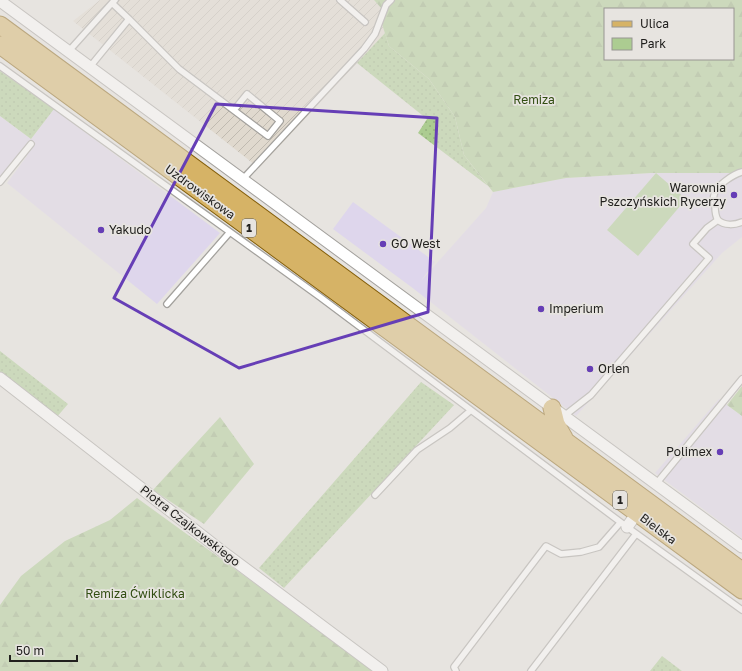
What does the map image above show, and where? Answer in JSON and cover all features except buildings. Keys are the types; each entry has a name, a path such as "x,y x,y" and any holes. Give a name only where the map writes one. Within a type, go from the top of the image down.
{"main road":[{"name":"Uzdrowiskowa","path":"0,25 502,404"},
{"name":"Uzdrowiskowa","path":"0,45 502,404"},
{"name":"Bielska","path":"502,404 565,439 742,571"},
{"name":"Bielska","path":"502,404 637,513 742,590"},
{"path":"558,412 556,424 565,439"}],"street":[{"path":"0,1 89,68 742,547"},
{"name":"Piotra Czajkowskiego","path":"0,378 223,552 382,671"},
{"path":"624,525 637,513"}],"lane":[{"path":"340,0 365,22"},
{"path":"242,180 364,49 375,34 386,5 392,0"},
{"path":"68,52 114,2 179,69 268,136 280,121 247,94 234,110"},
{"path":"89,68 129,19"},
{"path":"0,66 320,297 470,411 636,534 742,610"},
{"path":"0,182 31,144"},
{"path":"742,172 725,181 714,195 718,220 727,224 737,224 742,222"},
{"path":"558,412 591,394 710,258 694,244 706,228 718,220"},
{"path":"167,304 230,232"},
{"path":"655,484 742,379"},
{"path":"375,495 417,450 450,428 470,411"},
{"path":"456,671 454,667 546,546 562,554 581,552 599,547 624,525"},
{"path":"531,671 636,534"}],"highlighted area":[{"path":"216,104 437,118 428,312 239,368 114,298"}],"shaded area":[{"path":"100,0 374,0 381,8 381,21 385,33 259,168 73,21"},
{"path":"54,109 220,233 157,304 7,183 27,156 21,152 0,177 0,116 31,139"},
{"path":"742,171 742,237 722,253 576,416 414,289 333,229 353,202 435,262 420,282 486,208 493,192 566,178 651,173 735,173"},
{"path":"719,399 742,416 742,538 655,473"}],"green space":[{"name":"Remiza","path":"374,0 742,0 742,171 735,173 651,173 566,178 493,192 464,155 455,117 429,79 389,46 381,21 381,8"},
{"path":"385,33 389,46 429,79 455,117 464,155 488,186 418,133 427,119 357,63"},
{"path":"0,71 54,109 31,139 0,116"},
{"path":"656,173 686,199 638,256 607,230"},
{"path":"0,351 68,404 56,418 0,374"},
{"path":"421,382 454,405 284,588 259,568"},
{"path":"742,386 742,416 727,405"},
{"path":"220,417 254,464 204,524 153,490"},
{"name":"Remiza Ćwiklicka","path":"137,498 376,671 0,671 0,605 21,576 65,541 110,520"},
{"path":"662,656 682,671 650,671"}],"place":[{"name":"Warownia Pszczyńskich Rycerzy","path":"734,195"},
{"name":"Yakudo","path":"101,230"},
{"name":"GO West","path":"383,244"},
{"name":"Imperium","path":"541,309"},
{"name":"Orlen","path":"590,369"},
{"name":"Polimex","path":"720,452"}]}
